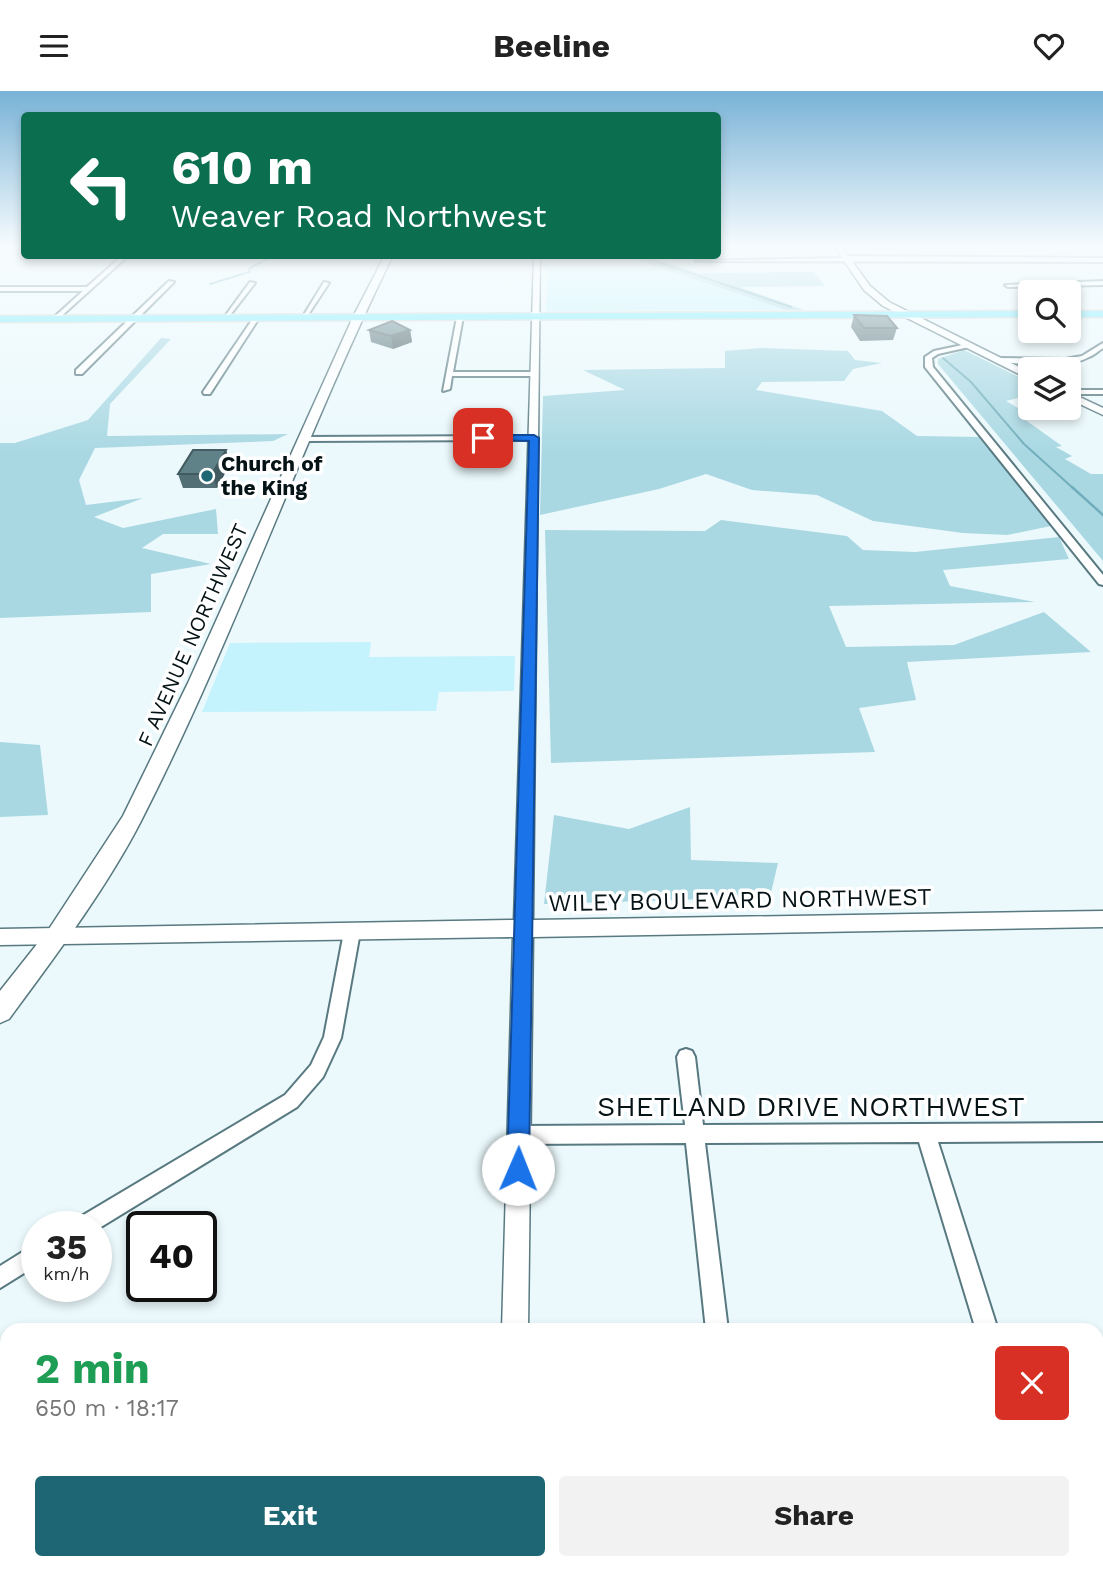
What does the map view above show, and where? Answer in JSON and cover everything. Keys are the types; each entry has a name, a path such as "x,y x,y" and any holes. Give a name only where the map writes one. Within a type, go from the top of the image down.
{"main road":[{"path":"0,319 910,315"},
{"name":"F AVENUE NORTHWEST","path":"0,1011 57,936 131,820 358,317"}],"street":[{"path":"55,319 59,315"},
{"path":"79,372 107,342 140,315"},
{"path":"907,315 1018,371"},
{"path":"446,389 460,317"},
{"path":"515,1323 536,317"},
{"path":"207,392 256,318"},
{"path":"998,361 1070,360 1089,355 1095,348 1103,345"},
{"path":"967,346 936,352 928,357 929,367 1103,582"},
{"path":"449,374 534,374"},
{"path":"1081,393 1103,392"},
{"path":"1081,400 1103,412"},
{"path":"305,439 534,438"},
{"name":"WILEY BOULEVARD NORTHWEST","path":"0,937 1103,919"},
{"path":"109,1211 291,1101 317,1071 332,1038 352,932"},
{"path":"686,1057 716,1323"},
{"name":"SHETLAND DRIVE NORTHWEST","path":"519,1135 1103,1132"},
{"path":"926,1134 985,1323"},
{"path":"0,1278 21,1264"}],"shaded area":[{"path":"161,338 171,339 110,404 107,436 288,434 273,441 95,448 79,480 86,505 143,498 94,517 123,528 216,509 218,534 163,534 142,548 211,564 151,574 151,612 0,618 0,443 15,443 88,420"},
{"path":"761,348 848,351 855,360 882,363 853,369 844,381 762,382 756,390 882,411 917,436 981,437 1051,526 1007,535 963,533 873,521 817,495 752,490 706,474 659,489 540,515 543,396 625,390 583,370 725,368 725,351"},
{"path":"964,350 1018,377 1018,398 1006,401 1018,408 1018,420 1025,420 1062,446 1056,447 1072,456 1065,459 1091,474 1103,474 1103,561 938,364 938,359"},
{"path":"721,520 847,536 863,550 915,552 1059,537 1069,559 943,570 950,586 1035,602 829,606 846,647 954,645 1044,612 1091,652 907,662 916,700 859,708 875,752 551,763 545,530 705,531"},
{"path":"371,642 369,657 515,656 514,691 439,692 436,711 202,712 230,643"},
{"path":"0,742 40,745 48,815 0,817"},
{"path":"690,807 691,860 778,863 770,897 544,904 554,815 629,829"}],"building":[{"path":"854,315 887,316 897,328 864,328"},
{"path":"392,321 410,330 391,336 369,330"},
{"path":"193,450 226,450 212,474 178,474"}],"waterway":[{"path":"943,358 971,382 1024,444 1074,489"},
{"path":"1072,487 1103,515"}],"place":[{"name":"Church of the King","path":"207,476"}],"route":[{"path":"483,438 534,438 518,1169"}]}
